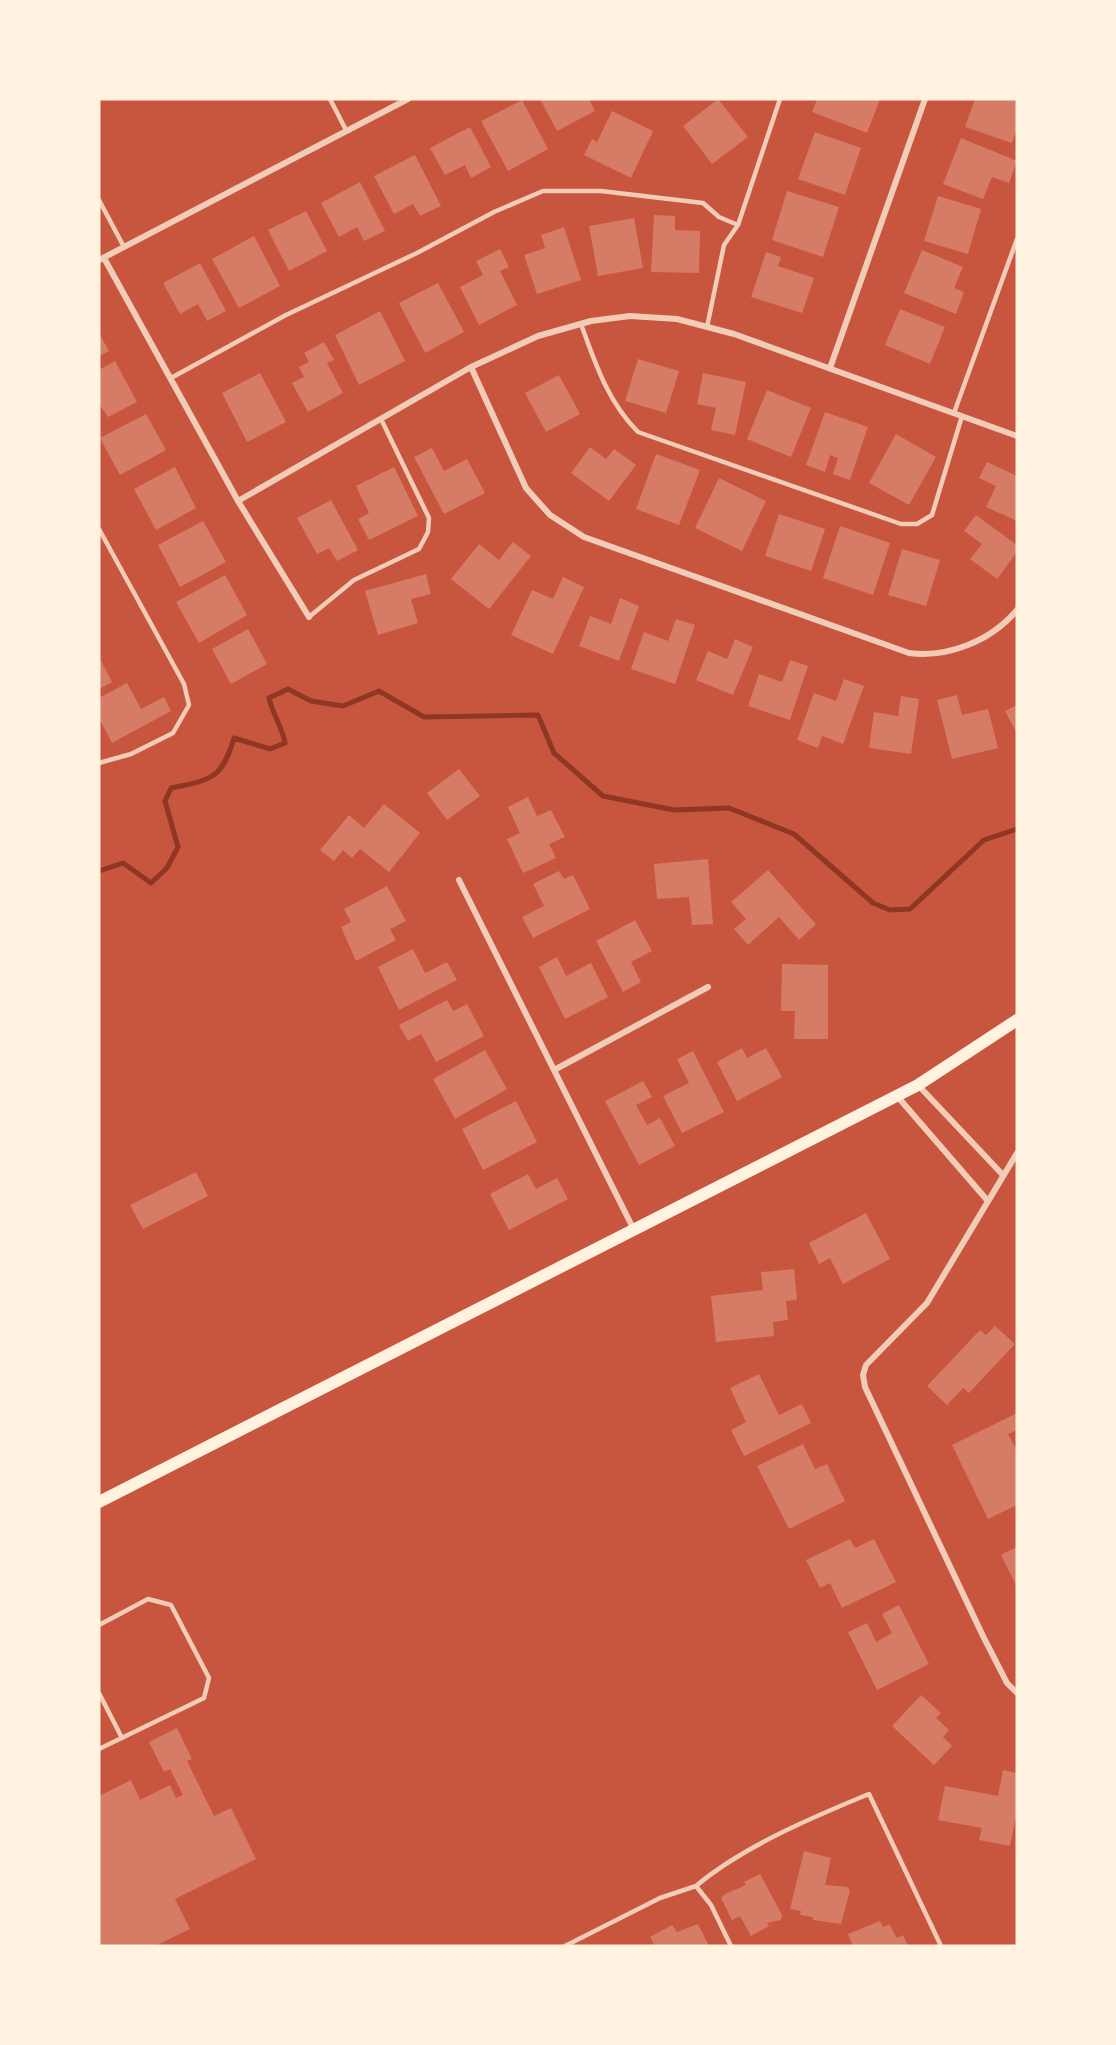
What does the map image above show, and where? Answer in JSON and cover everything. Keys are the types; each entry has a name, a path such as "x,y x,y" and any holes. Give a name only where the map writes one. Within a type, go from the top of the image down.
{"main road":[{"path":"99,1502 633,1228 918,1085 980,1047 1017,1020"}],"street":[{"path":"309,617 238,501 171,378 101,259 408,99"},
{"path":"830,368 925,99"},
{"path":"238,501 471,367 538,336 581,324 630,316 676,319 707,327 830,368 1017,436"},
{"path":"471,367 526,488 550,515 584,537 909,653 931,656 968,645 1004,625 1017,610"},
{"path":"459,880 556,1069 633,1228"},
{"path":"556,1069 708,987"},
{"path":"918,1085 1002,1174"},
{"path":"896,1096 987,1200"},
{"path":"1017,1153 1002,1174 927,1304 871,1358 863,1375 865,1387 983,1636 1007,1683 1017,1693"}],"lane":[{"path":"330,99 346,130"},
{"path":"707,327 724,245 738,225 780,99"},
{"path":"171,378 286,315 417,253 494,212 543,191 601,191 703,203 718,217 738,225"},
{"path":"99,200 124,247"},
{"path":"954,413 1017,239"},
{"path":"581,324 611,398 620,414 638,432 902,524 917,524 932,514 962,416"},
{"path":"309,617 354,580 419,549 428,532 429,518 381,418"},
{"path":"99,529 184,684 189,705 172,733 131,754 99,763"},
{"path":"99,1625 148,1599 171,1605 209,1678 204,1698 99,1749"},
{"path":"99,1693 122,1738"},
{"path":"565,1946 660,1898 696,1886 718,1868 826,1812 869,1794 941,1946"},
{"path":"696,1886 711,1905 731,1946"}],"building":[{"path":"540,99 589,99 595,111 557,131"},
{"path":"718,99 748,137 712,164 683,126"},
{"path":"817,99 880,99 867,133 812,112"},
{"path":"975,99 1017,100 1017,129 1012,143 965,127"},
{"path":"522,100 548,149 508,171 481,121"},
{"path":"612,111 653,131 631,178 584,155 592,139 597,142"},
{"path":"470,127 491,167 471,178 465,165 445,175 430,148"},
{"path":"815,132 861,148 845,195 798,179"},
{"path":"961,138 1017,161 1009,183 992,177 983,199 943,184"},
{"path":"415,155 441,206 420,216 413,204 394,214 374,176"},
{"path":"360,182 385,231 364,241 357,227 339,237 321,203"},
{"path":"787,191 839,207 823,257 772,240"},
{"path":"938,196 981,209 968,254 924,241"},
{"path":"306,211 327,251 289,271 268,230"},
{"path":"654,215 675,216 675,230 700,231 699,273 651,272"},
{"path":"634,218 643,268 598,276 589,226"},
{"path":"564,227 581,280 537,294 524,255 545,248 541,235"},
{"path":"254,236 280,286 239,308 212,259"},
{"path":"500,249 509,267 500,271 517,305 479,325 460,287 483,275 476,261"},
{"path":"922,250 963,267 954,288 964,292 956,314 904,293"},
{"path":"766,252 781,257 778,266 814,278 802,313 751,297"},
{"path":"200,263 226,311 207,321 198,304 180,314 163,283"},
{"path":"438,283 464,332 425,353 399,303"},
{"path":"900,309 945,327 930,364 885,345"},
{"path":"380,311 405,361 359,385 335,335"},
{"path":"99,333 109,351 99,356"},
{"path":"324,342 334,360 327,363 343,393 308,412 292,383 304,377 299,367 309,362 304,353"},
{"path":"638,359 679,371 666,413 625,401"},
{"path":"115,361 137,402 108,417 99,404 99,370"},
{"path":"260,373 286,422 247,442 222,393"},
{"path":"703,373 746,382 735,435 711,430 716,408 697,404"},
{"path":"559,375 580,414 546,432 525,393"},
{"path":"767,390 811,408 791,457 747,439"},
{"path":"825,412 868,427 850,480 833,474 838,458 830,455 825,472 806,465"},
{"path":"146,414 166,450 120,475 100,438"},
{"path":"896,434 936,457 909,505 869,483"},
{"path":"590,447 606,459 614,449 636,465 609,501 571,473"},
{"path":"432,448 444,471 467,459 485,493 444,514 414,457"},
{"path":"656,454 700,470 679,525 636,509"},
{"path":"987,462 1017,476 1017,521 986,507 996,486 979,478"},
{"path":"175,467 196,508 156,530 134,489"},
{"path":"394,467 418,516 369,540 358,519 369,513 356,486"},
{"path":"719,478 766,501 742,551 695,528"},
{"path":"331,500 358,550 337,561 329,548 317,554 297,518"},
{"path":"779,514 825,529 811,571 765,556"},
{"path":"976,515 1017,545 1017,552 997,579 970,559 982,544 964,531"},
{"path":"203,521 226,562 180,587 158,545"},
{"path":"840,526 890,543 873,595 823,578"},
{"path":"513,542 531,556 489,609 451,579 479,544 499,560"},
{"path":"902,549 940,560 926,606 888,595"},
{"path":"426,574 431,594 411,599 418,623 378,635 365,591"},
{"path":"225,575 247,615 199,643 176,602"},
{"path":"563,577 584,587 553,654 511,635 532,590 553,599"},
{"path":"620,598 639,606 619,661 579,646 590,616 611,624"},
{"path":"676,619 695,625 675,684 631,669 644,632 668,641"},
{"path":"248,629 267,664 231,684 212,649"},
{"path":"735,639 753,647 733,695 696,680 708,651 727,659"},
{"path":"99,657 112,682 99,689"},
{"path":"790,660 808,666 790,720 748,706 759,674 782,682"},
{"path":"844,679 864,686 843,744 822,736 818,748 797,740 814,693 836,701"},
{"path":"127,683 141,709 164,697 171,711 112,743 99,718 99,698"},
{"path":"957,695 962,715 988,709 998,748 952,759 937,700"},
{"path":"901,696 919,699 911,754 869,748 874,712 898,716"},
{"path":"1017,705 1017,734 1005,711"},
{"path":"459,769 480,796 447,820 427,793"},
{"path":"528,797 537,816 551,810 565,837 549,844 556,858 523,873 507,839 520,833 508,807"},
{"path":"384,804 420,833 389,872 360,849 352,858 343,850 334,861 320,850 349,815 364,828"},
{"path":"708,859 713,924 692,925 689,897 657,899 654,864"},
{"path":"768,870 816,924 799,940 779,917 748,945 734,929 746,919 731,902"},
{"path":"559,871 564,879 573,875 590,909 533,938 522,917 544,906 533,884"},
{"path":"387,886 406,921 390,929 396,940 356,961 341,927 351,922 344,909"},
{"path":"635,920 652,951 631,962 641,982 623,992 596,941"},
{"path":"413,949 425,973 447,962 457,980 399,1010 378,967"},
{"path":"557,957 566,976 591,963 608,997 565,1019 539,967"},
{"path":"782,964 828,965 828,1039 794,1039 795,1011 781,1011"},
{"path":"447,1000 453,1011 467,1004 484,1036 436,1062 421,1034 408,1041 399,1025"},
{"path":"742,1048 747,1058 766,1048 782,1077 737,1101 717,1062"},
{"path":"485,1050 507,1089 455,1119 433,1079"},
{"path":"693,1051 724,1112 682,1133 663,1096 689,1083 677,1059"},
{"path":"643,1081 652,1097 636,1105 647,1125 660,1118 675,1146 639,1165 605,1101"},
{"path":"516,1101 537,1142 483,1170 462,1129"},
{"path":"196,1172 208,1196 143,1229 130,1205"},
{"path":"528,1174 536,1189 557,1178 568,1199 509,1230 490,1194"},
{"path":"866,1213 890,1259 843,1284 830,1258 819,1264 809,1243"},
{"path":"794,1269 797,1300 786,1301 788,1320 773,1322 774,1336 716,1342 711,1296 763,1290 761,1272"},
{"path":"995,1326 1015,1344 969,1393 963,1388 947,1405 927,1386 980,1330 986,1335"},
{"path":"759,1374 779,1415 802,1404 811,1423 744,1456 731,1430 746,1422 730,1388"},
{"path":"1017,1413 1017,1430 1008,1434 1017,1451 1017,1505 988,1519 952,1445"},
{"path":"803,1444 815,1469 827,1464 845,1501 789,1529 757,1466"},
{"path":"850,1539 855,1548 874,1539 896,1582 842,1608 830,1583 820,1588 806,1560"},
{"path":"1017,1547 1017,1587 1001,1555"},
{"path":"899,1605 929,1664 877,1690 848,1632 867,1623 876,1642 892,1633 882,1614"},
{"path":"921,1695 941,1713 936,1718 949,1730 943,1737 952,1746 934,1765 892,1726"},
{"path":"177,1728 192,1759 187,1761 214,1816 231,1808 256,1859 175,1899 190,1929 155,1946 99,1946 99,1796 131,1780 140,1800 170,1785 176,1798 183,1795 170,1769 164,1772 149,1742"},
{"path":"1003,1770 1017,1773 1017,1812 1010,1846 979,1840 982,1828 938,1820 945,1786 998,1796"},
{"path":"804,1851 831,1858 825,1885 848,1887 850,1891 841,1924 813,1920 813,1917 800,1915 801,1911 790,1909"},
{"path":"760,1874 782,1915 781,1920 767,1923 769,1926 751,1936 740,1916 732,1920 721,1898 746,1885 744,1882"},
{"path":"880,1921 883,1927 889,1924 897,1938 903,1935 908,1946 853,1946 848,1934"},
{"path":"698,1924 709,1946 655,1946 650,1937 672,1925 677,1932"}],"waterway":[{"path":"99,871 123,863 151,883 167,868 178,847 165,801 171,788 196,783 213,775 225,762 234,738 270,749 285,743 269,698 288,689 311,701 343,706 379,691 424,717 538,715 554,753 603,796 674,810 729,808 794,834 873,903 890,910 910,909 984,840 1017,829"}]}
